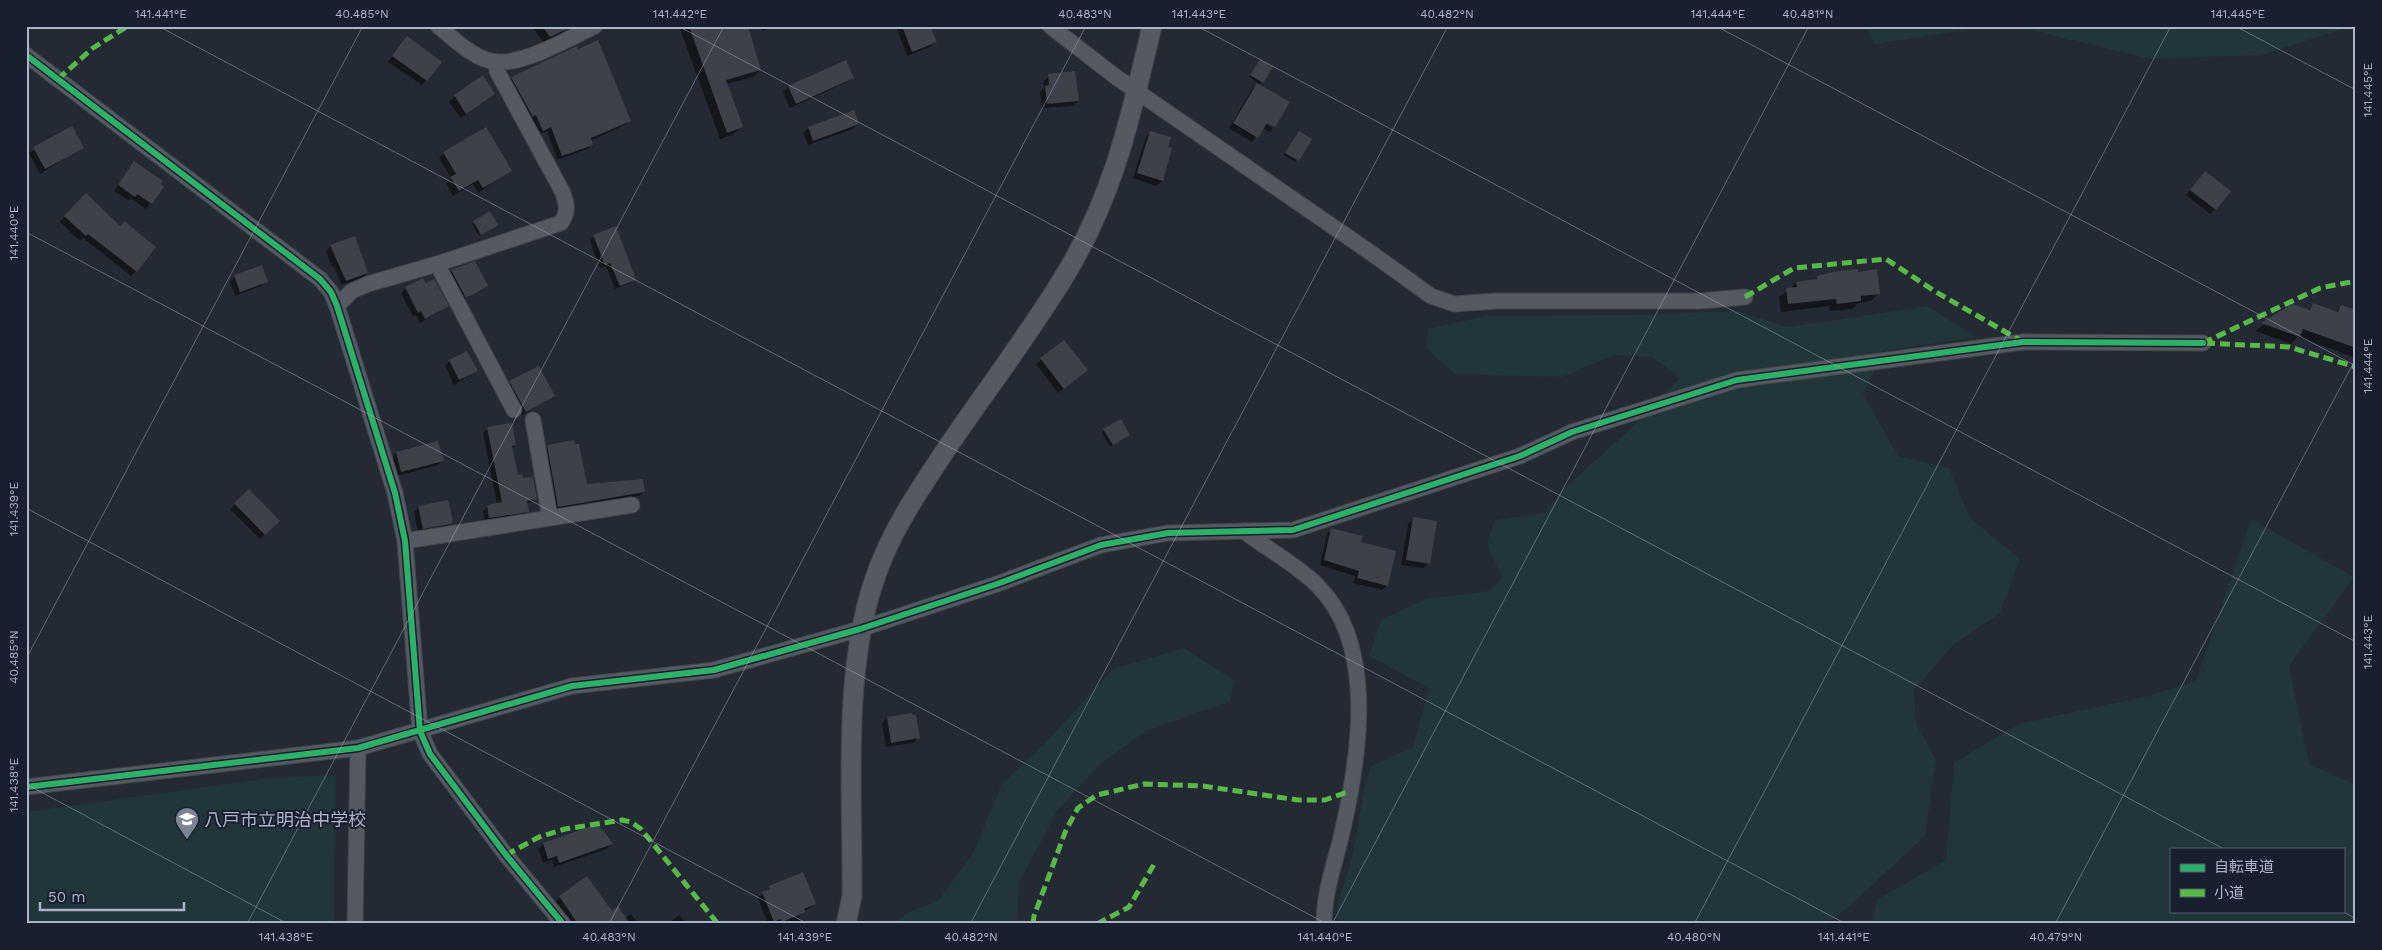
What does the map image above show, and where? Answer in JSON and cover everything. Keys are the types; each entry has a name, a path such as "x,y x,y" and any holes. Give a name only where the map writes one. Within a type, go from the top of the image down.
{"street":[{"path":"438,26 468,49 496,62 517,61 595,26"},
{"path":"1050,26 1137,91 1430,296 1454,304 1497,301 1700,301 1744,297"},
{"path":"846,924 852,896 852,741 860,629 874,580 890,541 915,495 1028,332 1087,237 1110,185 1124,143 1152,26"},
{"path":"26,55 320,279 330,292 337,306 395,493 404,541 420,731 430,754 506,855 563,924"},
{"path":"337,306 352,291 368,284 561,223 567,213 567,204 562,191 497,71 496,62"},
{"path":"436,264 514,410"},
{"path":"26,787 358,748 572,686 714,670 860,629 997,584 1102,545 1168,533 1293,530 1520,456 1572,432 1737,380 2023,342 2203,343"},
{"path":"533,420 550,518"},
{"path":"404,541 632,504"},
{"path":"1244,531 1318,586 1336,608 1351,640 1358,676 1358,746 1344,824 1324,900 1324,924"},
{"path":"355,924 358,748"}],"green space":[{"path":"1866,26 1990,26 1875,44"},
{"path":"2015,26 2353,26 2261,55 2150,59"},
{"path":"1928,306 1976,337 1883,351 1863,394 1898,456 1949,468 1970,518 2020,559 2000,613 1954,644 1914,690 1916,724 1936,759 1925,836 1846,909 1825,924 1338,924 1337,909 1353,852 1364,790 1371,766 1413,747 1429,688 1369,656 1381,620 1426,599 1489,591 1502,578 1487,544 1495,520 1545,513 1565,488 1627,432 1680,378 1652,357 1615,355 1562,377 1456,374 1427,349 1428,329 1486,316 1631,315 1736,311 1788,327"},
{"path":"2251,519 2354,577 2289,666 2309,764 2356,785 2356,924 1871,924 1878,899 1946,860 1954,763 2018,724 2148,696 2196,681"},
{"path":"1184,648 1234,680 1230,702 1147,730 1099,765 1057,811 1020,881 1016,924 892,924 911,911 939,900 973,853 1002,784 1049,739 1113,669"},
{"name":"八戸市立明治中学校","path":"336,775 334,924 26,924 26,812 270,778"}],"building":[{"path":"542,26 568,26 569,28 550,37"},
{"path":"689,26 748,26 761,70 726,80 743,127 727,133"},
{"path":"902,26 930,26 937,42 912,52"},
{"path":"407,36 442,62 427,81 392,56"},
{"path":"598,40 631,121 591,138 593,145 562,156 551,127 543,131 536,115 533,117 511,77 577,46 578,49"},
{"path":"1260,59 1273,67 1263,83 1250,75"},
{"path":"846,60 854,78 796,104 788,86"},
{"path":"1075,71 1079,101 1047,104 1045,86 1049,85 1048,74"},
{"path":"483,75 495,94 466,114 454,95"},
{"path":"1257,83 1290,102 1275,127 1267,123 1258,138 1233,123"},
{"path":"854,110 859,124 813,141 808,127"},
{"path":"72,126 84,148 45,169 33,147"},
{"path":"486,127 512,171 483,188 478,180 459,191 450,177 456,174 443,152"},
{"path":"1150,131 1171,137 1168,147 1172,148 1163,181 1137,173"},
{"path":"1299,131 1312,139 1299,161 1285,153"},
{"path":"134,161 163,181 161,184 164,187 152,204 137,194 135,197 118,185"},
{"path":"2205,171 2231,191 2216,210 2190,190"},
{"path":"86,193 120,226 124,221 156,247 137,272 88,234 86,236 64,216"},
{"path":"490,211 498,225 481,235 473,221"},
{"path":"616,226 636,280 620,286 610,263 605,265 593,235"},
{"path":"355,236 368,273 346,281 330,245"},
{"path":"475,261 488,286 466,298 451,270"},
{"path":"262,265 268,282 240,292 234,275"},
{"path":"1858,269 1858,272 1877,269 1880,294 1861,296 1861,301 1837,304 1836,299 1788,304 1786,288 1797,287 1796,282 1817,279 1817,276 1833,272"},
{"path":"423,278 426,283 434,279 449,306 425,319 421,311 418,313 405,287"},
{"path":"2313,303 2338,312 2341,305 2356,310 2356,348 2303,329 2300,337 2261,323 2292,304 2310,310"},
{"path":"1064,340 1088,370 1064,389 1040,358"},
{"path":"467,351 478,371 459,380 449,360"},
{"path":"539,366 555,396 526,412 509,381"},
{"path":"1121,419 1130,435 1113,445 1103,429"},
{"path":"512,423 516,445 512,446 518,475 522,474 523,478 533,477 537,499 527,501 529,512 489,518 487,505 502,502 487,427"},
{"path":"574,440 575,444 579,444 587,484 643,479 645,492 558,507 547,445"},
{"path":"438,441 444,461 401,472 396,452"},
{"path":"249,489 280,521 265,535 234,503"},
{"path":"448,500 453,521 451,524 423,529 418,506"},
{"path":"1413,517 1437,521 1430,564 1406,560"},
{"path":"1331,528 1363,536 1361,542 1396,551 1388,586 1357,578 1359,571 1324,560"},
{"path":"912,713 916,715 920,738 891,743 887,717"},
{"path":"598,824 613,844 559,863 557,856 548,859 543,843"},
{"path":"803,872 816,904 804,909 806,912 782,922 781,919 774,922 762,892 770,889 769,886"},
{"path":"587,876 612,911 618,906 630,924 578,924 559,896"}],"marked path":[{"path":"58,79 93,48 128,26"},
{"path":"1745,297 1794,268 1886,259 1936,292 2023,342"},
{"path":"2203,343 2320,288 2356,281"},
{"path":"2205,343 2289,347 2356,367"},
{"path":"1033,924 1034,916 1066,830 1078,808 1097,795 1144,784 1203,786 1298,800 1325,800 1350,791"},
{"path":"506,855 539,837 565,829 622,820 631,822 641,829 718,924"},
{"path":"1097,924 1129,907 1156,861"}],"cycle path":[{"path":"26,55 320,279 331,292 395,493 405,541 420,731 430,754 506,855 563,924"},
{"path":"26,787 358,748 572,686 714,670 860,629 997,584 1101,545 1168,533 1293,530 1520,456 1572,432 1737,380 2023,342 2203,343"}],"place":[{"name":"八戸市立明治中学校","path":"187,840"}]}
